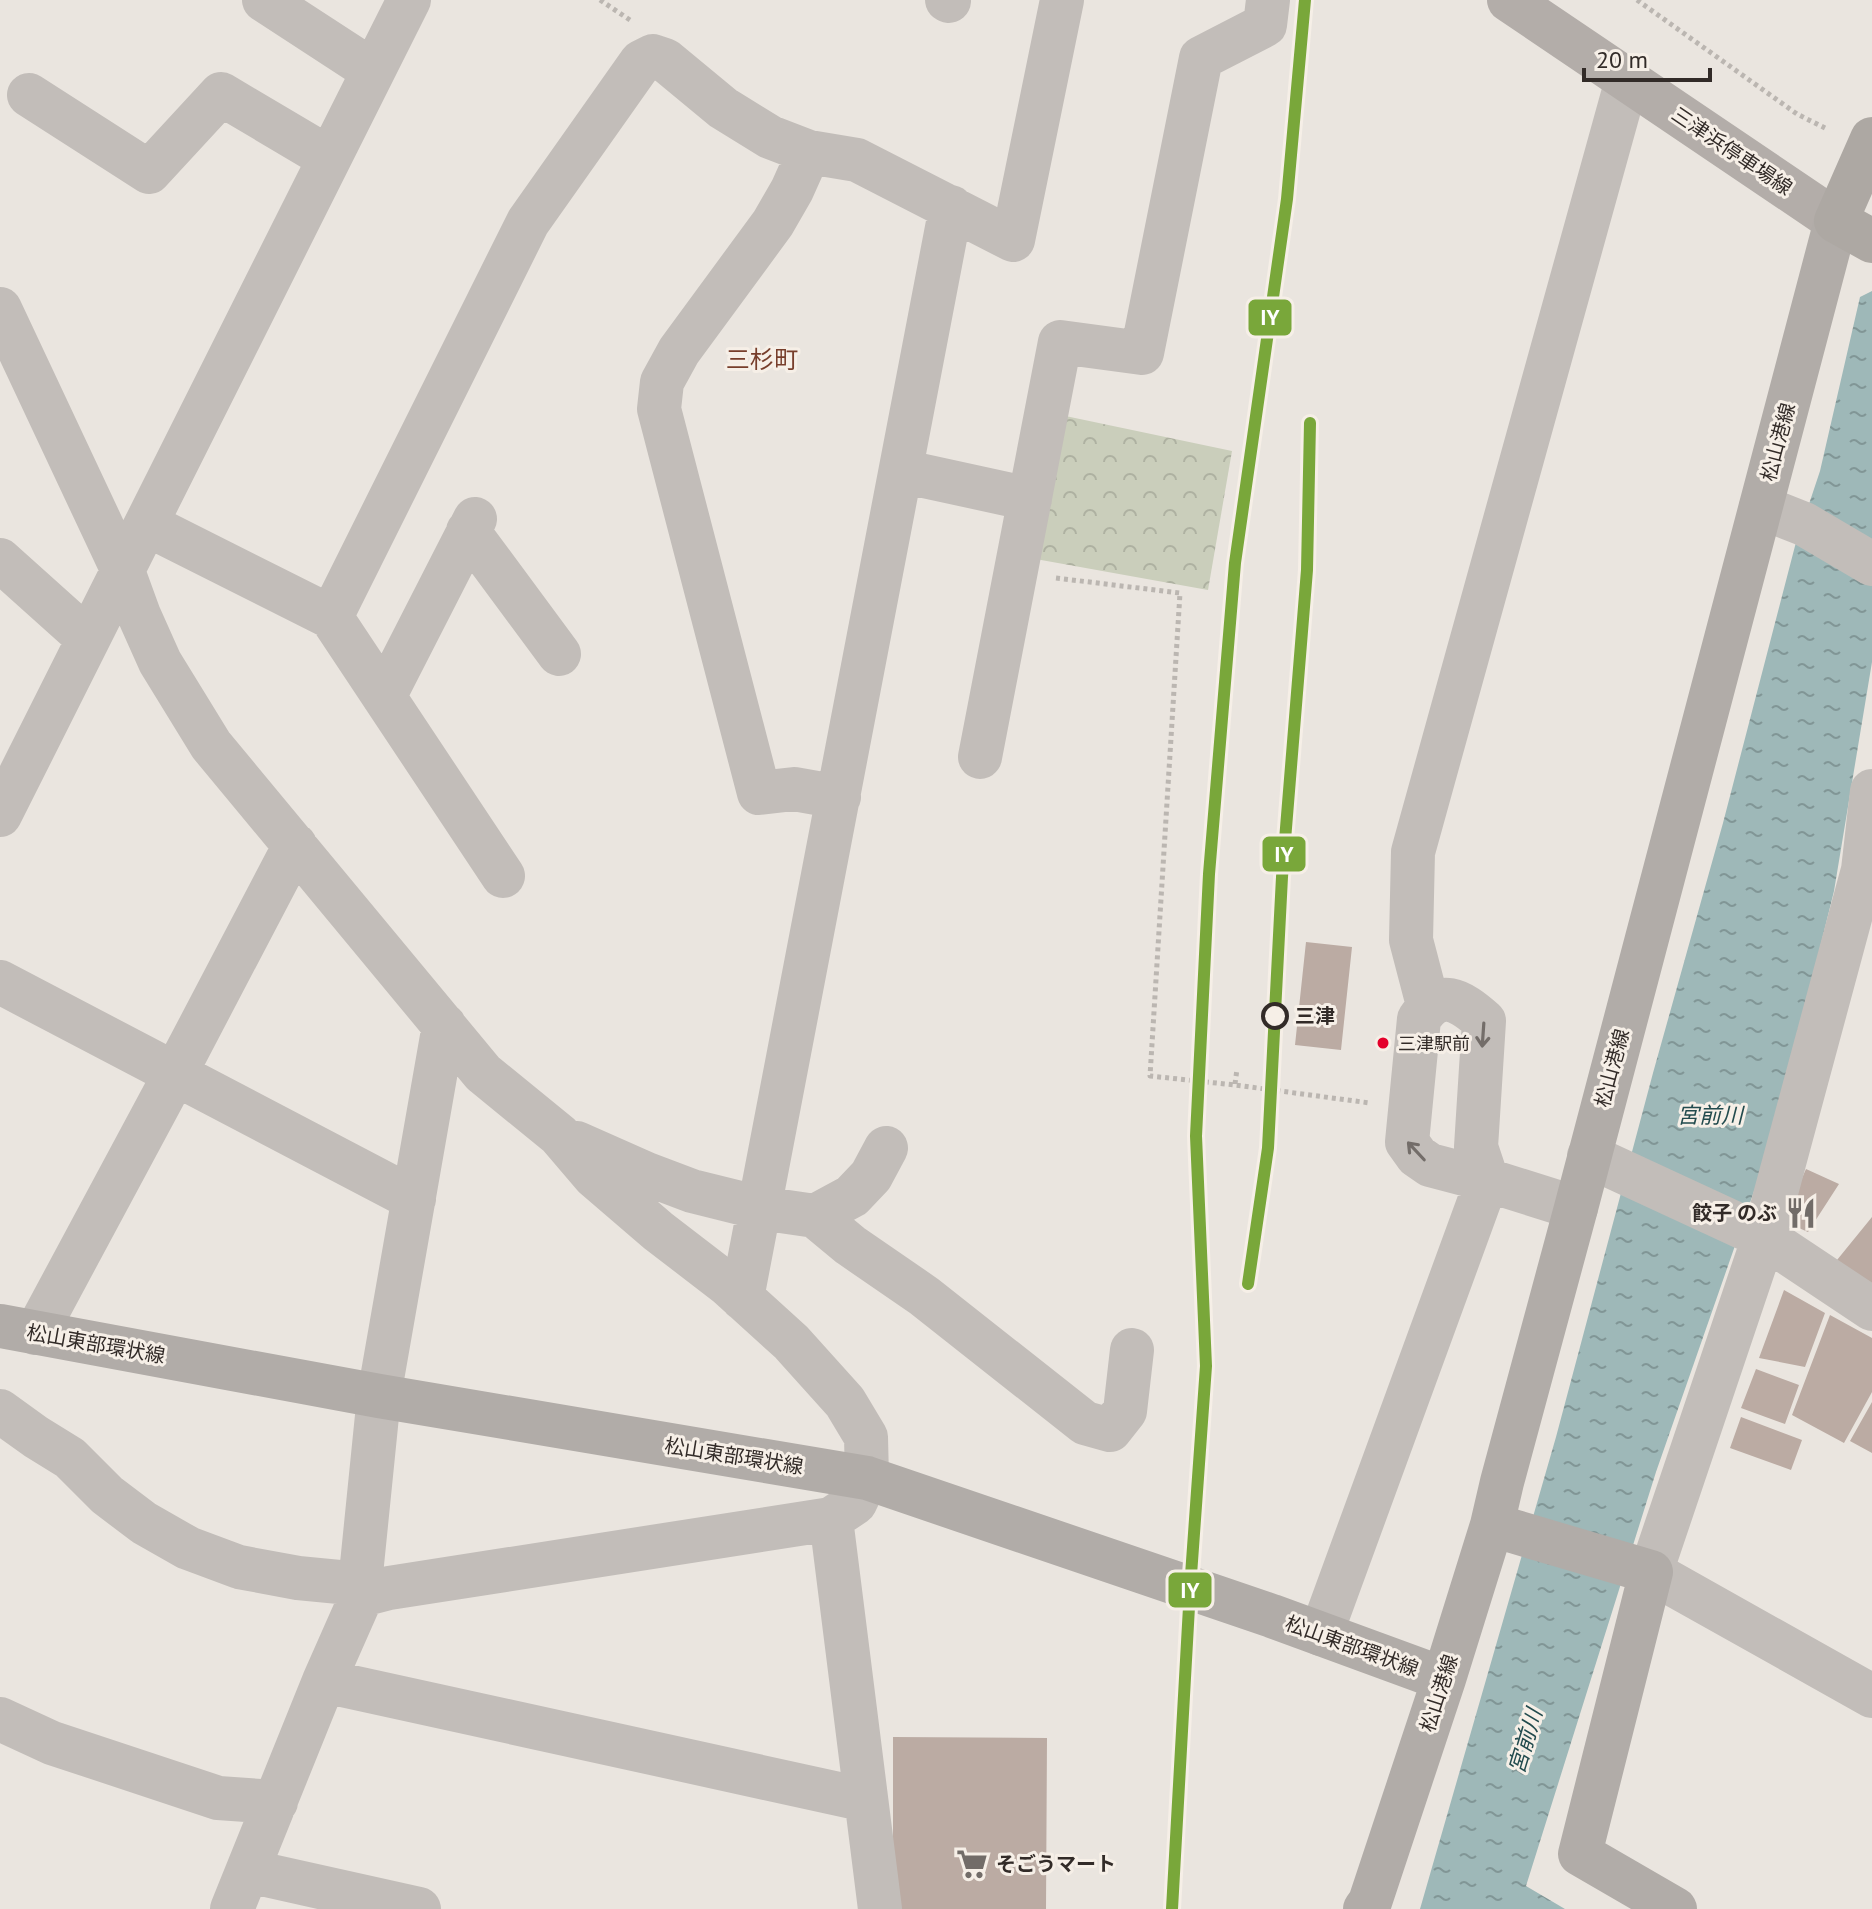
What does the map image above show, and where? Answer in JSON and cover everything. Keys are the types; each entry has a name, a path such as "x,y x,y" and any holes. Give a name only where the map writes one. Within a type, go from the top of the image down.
{"highway":[{"path":"1858,233 1872,139"}],"main road":[{"name":"三津浜停車場線","path":"1519,3 1627,80 1858,233"},
{"name":"松山港線","path":"1365,1909 1370,1902 1444,1679 1507,1530 1506,1467 1576,1208 1608,1165 1761,507 1858,233"},
{"name":"松山東部環状線","path":"18,1330 379,1396 867,1478 1444,1679"},
{"path":"1507,1530 1639,1568 1580,1854 1675,1909"}],"street":[{"path":"264,0 373,71"},
{"path":"5,795 123,571 409,0"},
{"path":"331,617 528,222 641,62 653,56 665,60 723,108 770,137 809,152 857,160 1013,240 1062,0"},
{"path":"980,757 1060,342 1142,353 1201,58 1265,25 1268,0"},
{"path":"1428,1005 1411,940 1413,852 1627,80"},
{"path":"29,95 149,172 221,94 329,158"},
{"path":"809,152 773,223 679,351 662,382 659,409 759,793 794,789 839,797"},
{"path":"742,1298 951,207"},
{"path":"0,309 123,571 160,662 211,745 483,1073 559,1135 594,1176 791,1342 845,1402 866,1437 867,1478 855,1503 831,1519 389,1588 361,1589 239,1567 188,1548 144,1523 107,1495 70,1458 0,1411"},
{"path":"901,471 1030,499"},
{"path":"1761,507 1804,524 1872,564"},
{"path":"146,524 331,617 503,876"},
{"path":"384,697 471,525 559,654"},
{"path":"0,560 88,639"},
{"path":"1872,791 1868,873 1639,1568 1872,1696"},
{"path":"18,1330 175,1074 295,845"},
{"path":"0,982 414,1199"},
{"path":"1321,1634 1487,1180 1476,1147 1484,1021 1466,1006 1444,998 1428,1005 1419,1019 1407,1142 1417,1156 1430,1165 1487,1180 1576,1208"},
{"path":"419,1909 240,1890 361,1589 379,1396 444,1025"},
{"path":"559,1135 681,1187 760,1208 815,1216 850,1245 924,1296 1085,1423 1110,1430 1125,1411 1132,1350"},
{"path":"815,1216 852,1196 871,1176 886,1148"},
{"path":"1608,1165 1752,1232 1872,1309"},
{"path":"831,1519 880,1909"},
{"path":"324,1681 866,1800"},
{"path":"0,1719 52,1743 218,1798 276,1802"}],"path":[{"path":"1637,0 1797,114 1825,128"},
{"path":"1015,572 1180,593 1150,1076 1410,1108"},
{"path":"1235,1085 1237,1069"}],"green space":[{"path":"1056,414 1232,451 1208,590 1030,558"}],"water":[{"name":"宮前川","path":"1872,291 1872,662 1834,891 1774,1134 1656,1472 1526,1886 1565,1909 1420,1909 1556,1437 1795,546 1820,471 1860,297"}],"building":[{"path":"1306,942 1352,947 1341,1050 1295,1045"},
{"path":"1806,1169 1839,1184 1808,1232 1783,1221"},
{"path":"1872,1217 1872,1289 1837,1260"},
{"path":"1784,1290 1825,1313 1805,1367 1759,1358"},
{"path":"1830,1315 1872,1338 1872,1392 1844,1443 1792,1415"},
{"path":"1756,1369 1799,1385 1785,1424 1741,1408"},
{"path":"1872,1402 1872,1453 1850,1441"},
{"path":"1741,1417 1802,1440 1791,1470 1730,1448"},
{"path":"893,1737 1047,1738 1046,1909 897,1909 893,1876"}],"transit line":[{"name":"IY","path":"1172,1909 1206,1366 1196,1136 1209,874 1235,563 1287,199 1305,0"},
{"name":"IY","path":"1248,1284 1268,1148 1282,877 1307,570 1310,423"}],"place":[{"name":"三津","path":"1275,1016"},
{"name":"三津駅前","path":"1383,1043"},
{"name":"餃子 のぶ","path":"1801,1213"},
{"name":"そごうマート","path":"972,1864"}],"district":[{"name":"三杉町","path":"762,359"}]}
